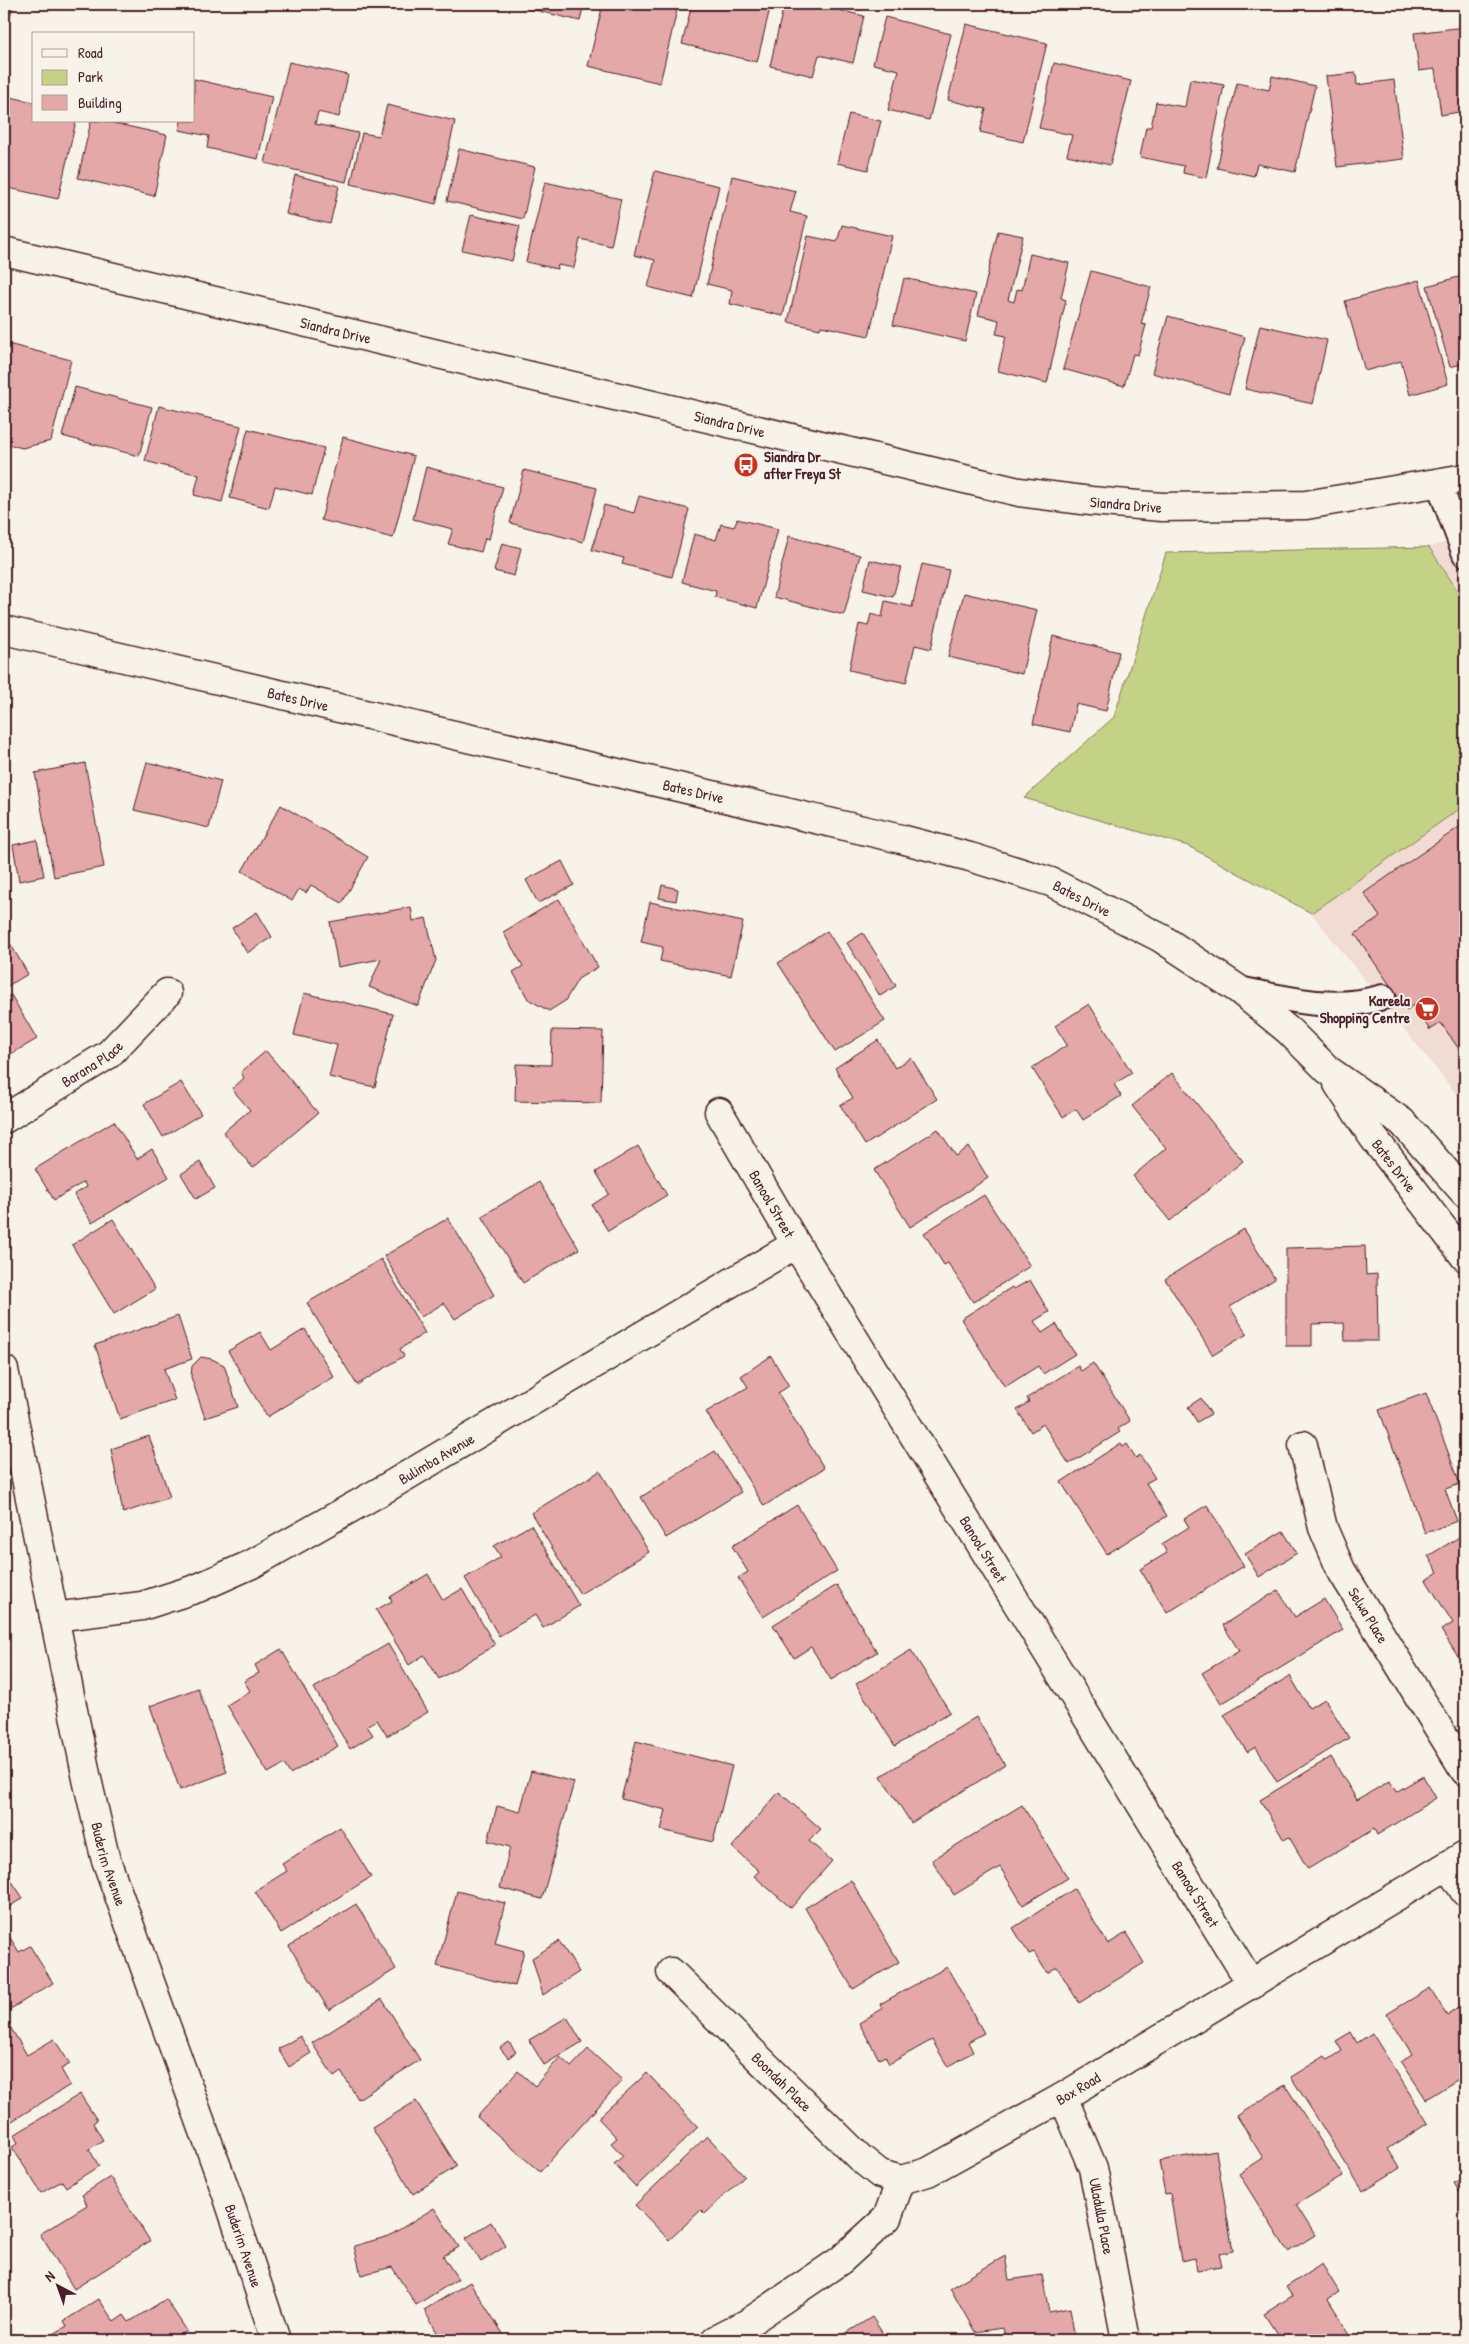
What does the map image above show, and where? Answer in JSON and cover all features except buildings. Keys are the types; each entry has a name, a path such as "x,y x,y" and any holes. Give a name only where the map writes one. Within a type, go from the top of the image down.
{"street":[{"name":"Siandra Drive","path":"4,251 1019,492 1162,507 1306,505 1439,484 1465,478"},
{"name":"Bates Drive","path":"4,630 970,856 1051,882 1161,938 1238,989 1289,1031 1328,1070 1402,1122 1465,1193"},
{"name":"Barana Place","path":"4,1119 110,1054 167,993"},
{"name":"Bates Drive","path":"1328,1070 1373,1137 1465,1257"},
{"name":"Banool Street","path":"719,1112 796,1244 1252,1985"},
{"name":"Bulimba Avenue","path":"54,1616 142,1606 198,1588 252,1564 381,1491 796,1244"},
{"name":"Buderim Avenue","path":"4,1370 105,1857 226,2192 276,2340"},
{"name":"Selwa Place","path":"1303,1445 1323,1528 1341,1570 1465,1771"},
{"name":"Box Road","path":"901,2180 928,2172 1062,2097 1457,1861"},
{"path":"1457,1861 1465,1892"},
{"name":"Boondah Place","path":"671,1972 860,2158 880,2174 901,2180"},
{"name":"Ulladulla Place","path":"1062,2097 1093,2168 1126,2340"},
{"path":"715,2340 748,2323 841,2260 887,2218 901,2180"}],"lane":[{"path":"1439,484 1465,554"},
{"path":"1238,989 1328,1005 1360,1004 1383,997"}],"shaded area":[{"path":"1465,537 1465,602 1429,547"},
{"name":"Kareela Shopping Centre","path":"1465,805 1465,1105 1311,913"}],"green space":[{"path":"1429,547 1465,602 1465,805 1311,913 1188,846 1024,798 1114,717 1166,553"}],"place":[{"name":"Siandra Dr after Freya St","path":"746,465"},
{"name":"Kareela Shopping Centre","path":"1427,1009"}]}
